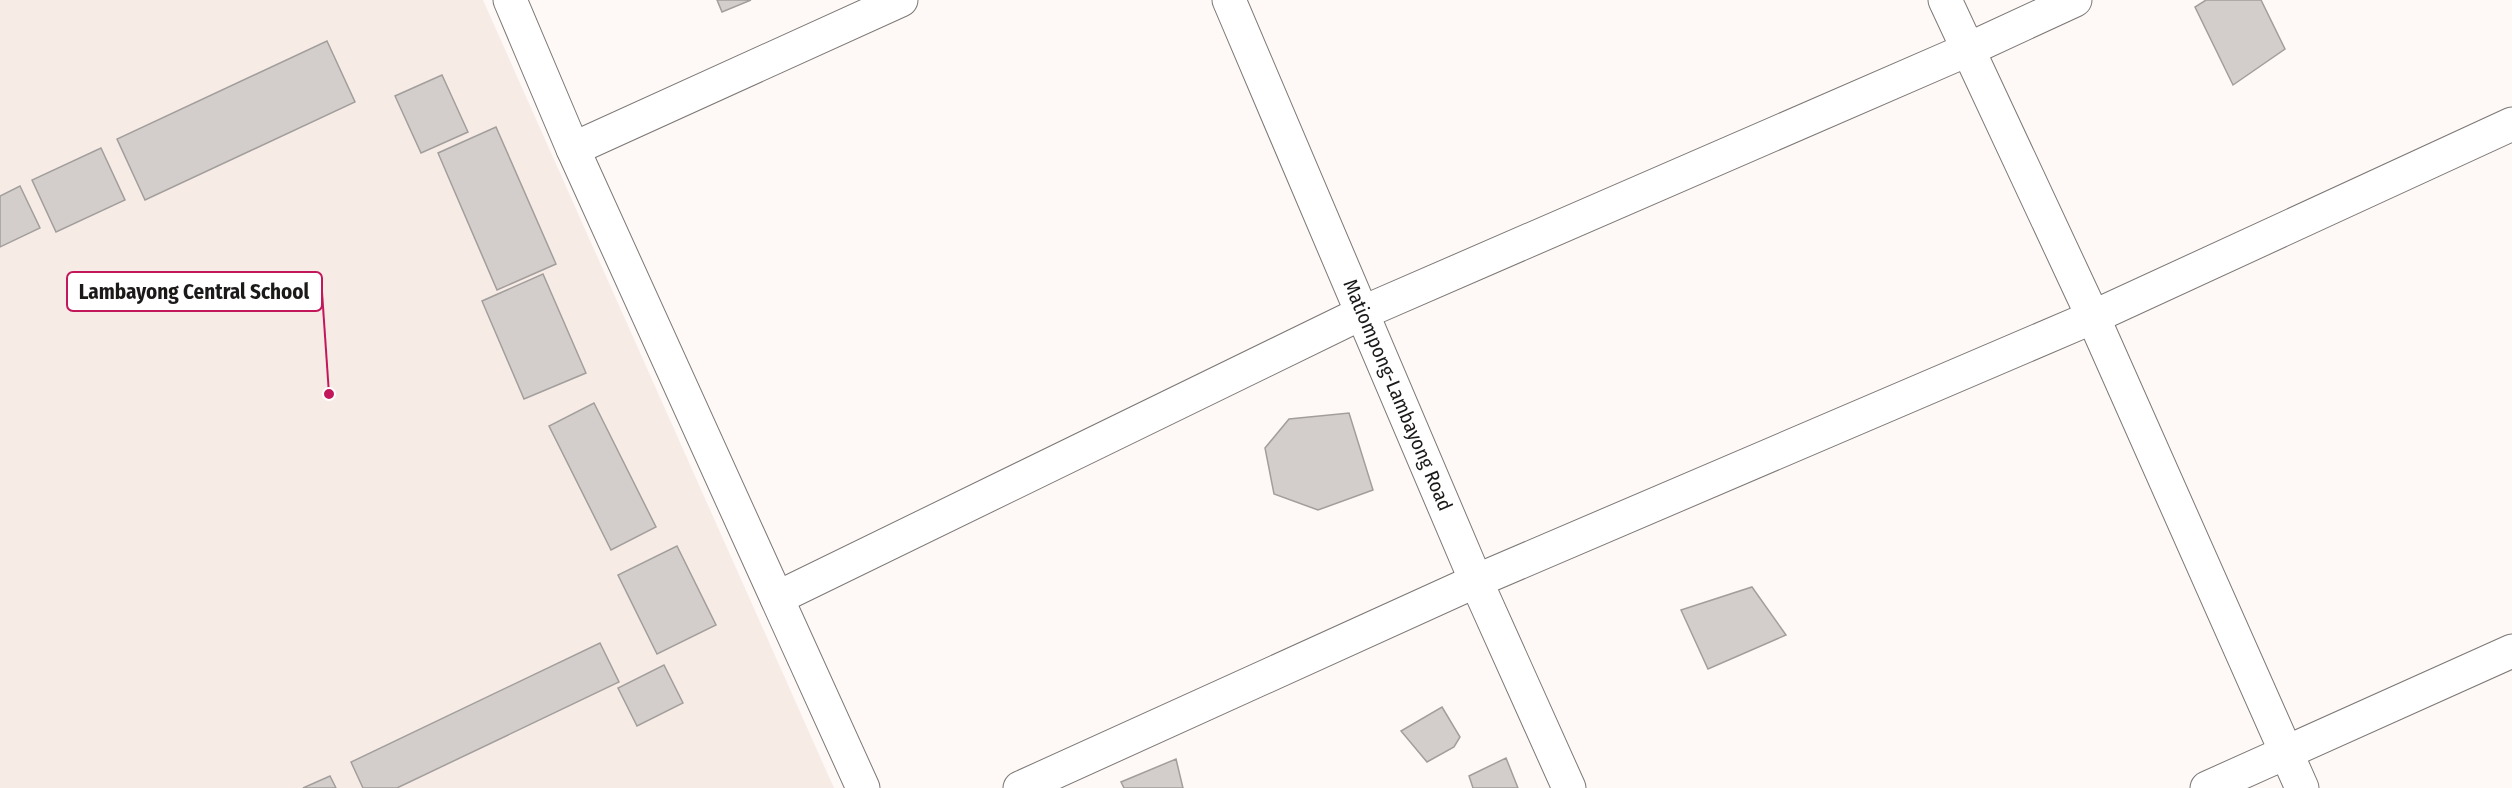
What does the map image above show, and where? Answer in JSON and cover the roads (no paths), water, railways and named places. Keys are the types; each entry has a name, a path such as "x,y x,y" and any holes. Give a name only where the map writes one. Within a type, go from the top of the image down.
{"street":[{"path":"510,0 573,148 863,788"},
{"path":"573,148 901,0"},
{"name":"Matiompong-Lambayong Road","path":"1229,0 1364,312 1476,581 1569,788"},
{"path":"1945,0 2093,316 2302,788"},
{"path":"777,598 1364,312 1967,50 2075,0"},
{"path":"1020,788 1476,581 2093,316 2512,124"},
{"path":"2207,788 2512,651"}],"place":[{"name":"Lambayong Central School","path":"329,394"}]}
